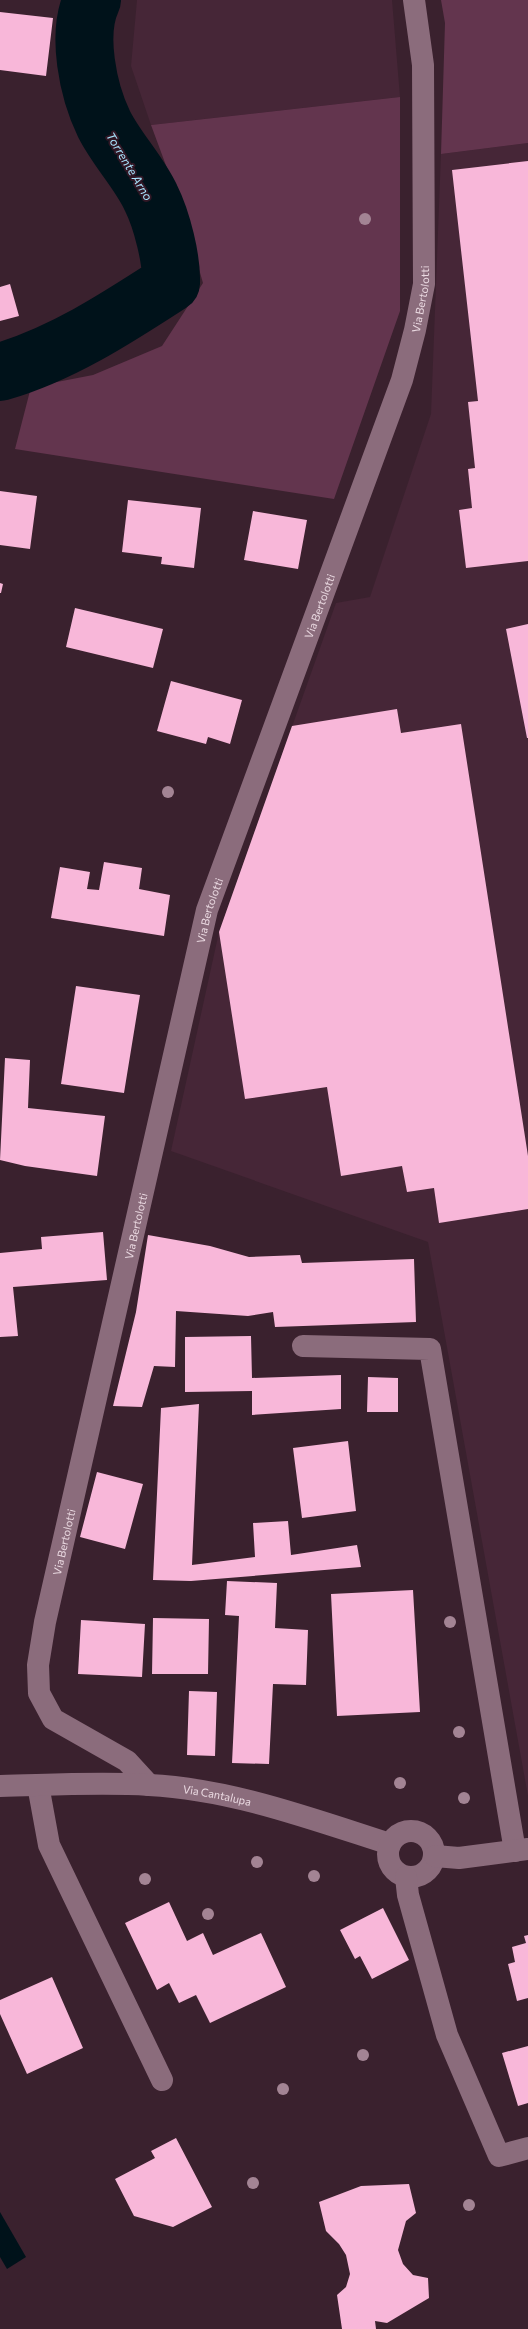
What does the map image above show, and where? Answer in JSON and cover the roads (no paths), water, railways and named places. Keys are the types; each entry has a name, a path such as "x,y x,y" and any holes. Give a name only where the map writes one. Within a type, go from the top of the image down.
{"street":[{"name":"Via Bertolotti","path":"149,1785 127,1761 53,1719 39,1693 38,1666 45,1622 207,910 402,380 415,330 424,276 423,65 414,0"},
{"path":"303,1346 430,1349 522,1850 459,1858 435,1856"},
{"path":"38,1785 49,1845 162,2080"},
{"name":"Via Cantalupa","path":"7,1786 149,1785 197,1790 242,1800 390,1844"},
{"path":"418,1831 427,1837 433,1846 435,1856 432,1866 425,1873 415,1878 406,1877 396,1872 389,1864 388,1854 390,1844 402,1833 418,1831"},
{"path":"406,1877 408,1895 447,2035 500,2156 528,2148"}],"waterway":[{"name":"Torrente Arno","path":"0,372 67,345 110,322 171,283 168,252 155,207 146,188 109,134 98,111 93,95 86,62 85,45 87,14 92,0"}]}
